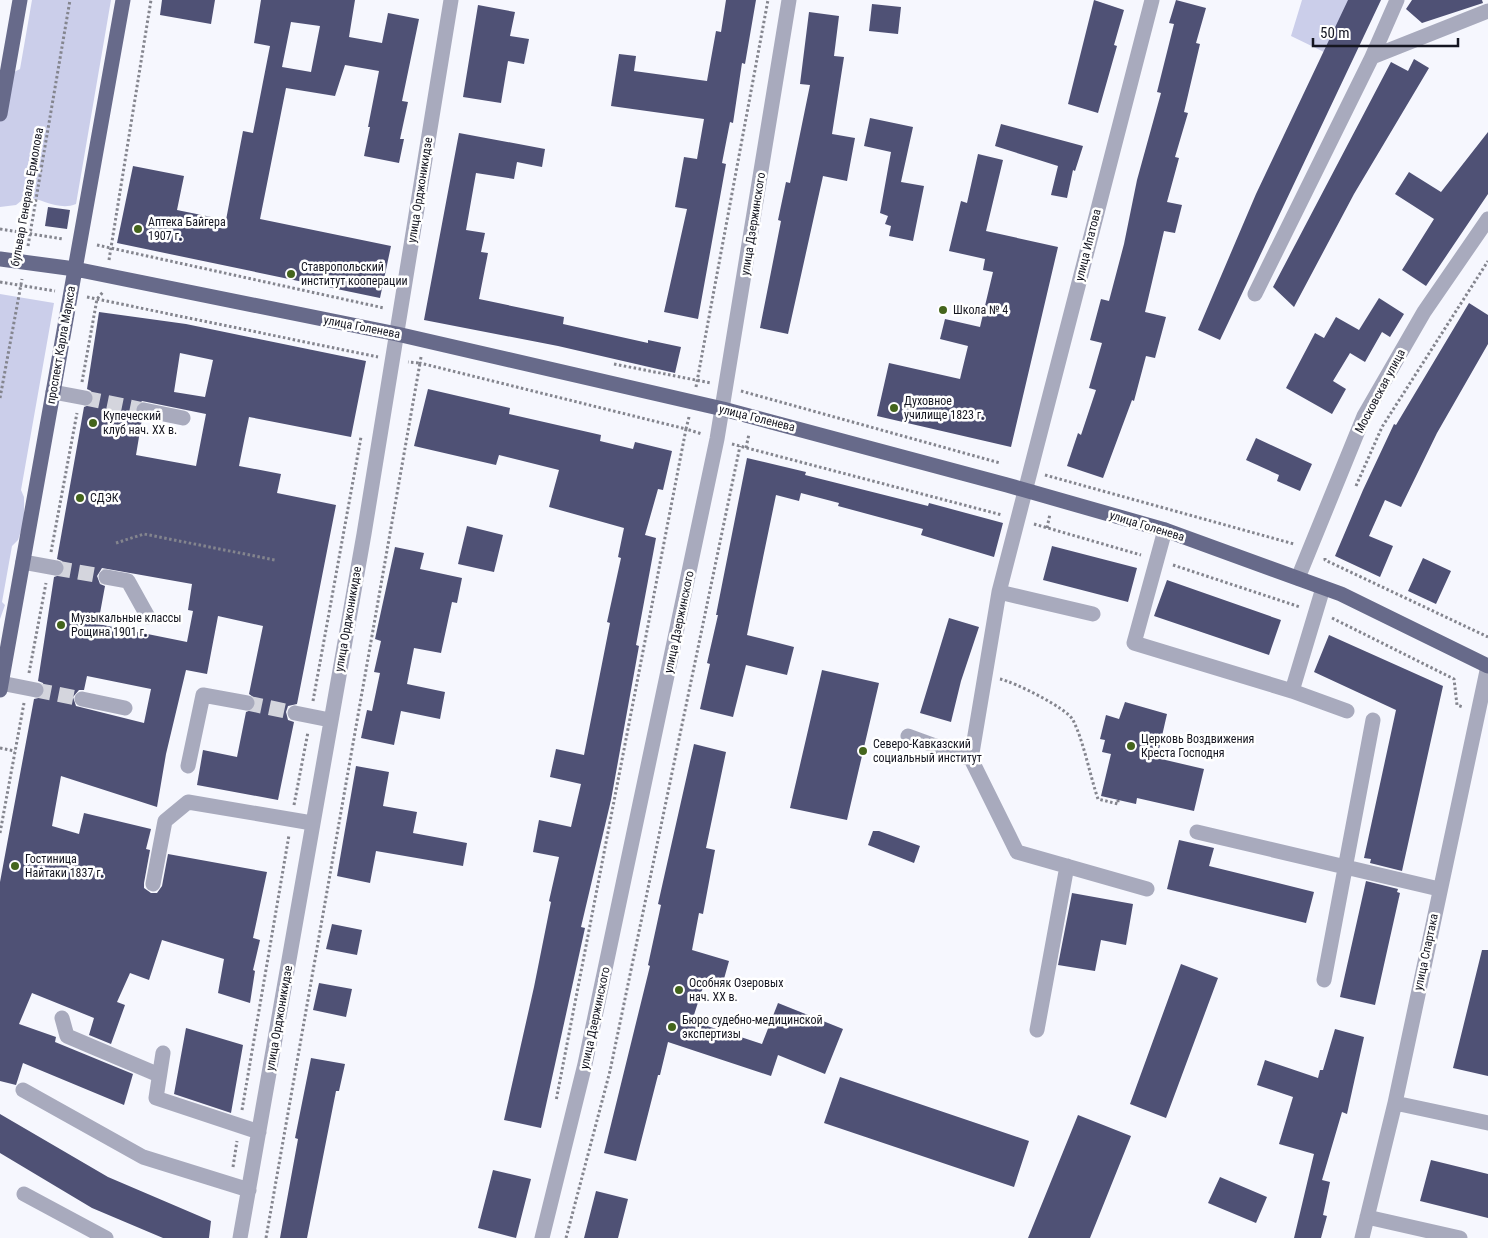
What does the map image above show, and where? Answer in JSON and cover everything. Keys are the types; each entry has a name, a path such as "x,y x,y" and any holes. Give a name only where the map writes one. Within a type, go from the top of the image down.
{"main road":[{"path":"0,114 20,0"},
{"name":"проспект Карла Маркса","path":"1,687 123,0"},
{"name":"улица Голенева","path":"0,259 75,269 396,334 723,409 1025,490 1165,530 1298,578 1378,611 1488,666"}],"street":[{"name":"улица Орджоникидзе","path":"240,1238 393,359 451,0"},
{"name":"улица Дзержинского","path":"542,1238 586,1064 723,409 789,0"},
{"name":"улица Ипатова","path":"971,759 999,592 1152,0"},
{"path":"1255,294 1372,57 1396,0"},
{"path":"1474,18 1488,0"},
{"path":"1372,57 1488,11"},
{"name":"Московская улица","path":"1298,578 1364,416 1424,312 1488,219"},
{"path":"53,392 85,398"},
{"path":"144,410 183,418"},
{"path":"1165,530 1134,643 1292,691 1347,711"},
{"path":"22,562 56,568"},
{"path":"106,577 128,581 148,617"},
{"path":"1292,691 1323,588"},
{"path":"999,592 1093,614"},
{"name":"улица Спартака","path":"1362,1238 1395,1104 1439,888 1488,666"},
{"path":"1,687 36,690"},
{"path":"188,766 203,695 247,704"},
{"path":"82,699 124,708"},
{"path":"295,713 330,720"},
{"path":"1324,980 1344,866 1374,720"},
{"path":"908,736 971,759 1017,852 1147,889"},
{"path":"153,884 165,821 188,802 312,823"},
{"path":"1197,832 1439,888"},
{"path":"1037,1030 1067,866"},
{"path":"62,1018 67,1036 160,1075"},
{"path":"163,1053 156,1098 259,1132"},
{"path":"23,1090 143,1157 249,1190"},
{"path":"1395,1104 1488,1123"},
{"path":"24,1194 106,1238"},
{"path":"1367,1217 1460,1238"}],"path":[{"name":"бульвар Генерала Ермолова","path":"0,398 70,0"},
{"path":"108,263 151,0"},
{"path":"698,380 768,0"},
{"path":"0,229 63,239"},
{"path":"1354,490 1382,427 1488,261"},
{"path":"0,282 56,292"},
{"path":"86,297 375,356 420,363 686,429 555,1109"},
{"path":"373,366 386,298"},
{"path":"266,1238 420,363 426,341"},
{"path":"230,1184 292,820 361,434"},
{"path":"566,1238 610,1071 740,446"},
{"path":"116,543 144,534 274,560"},
{"path":"1331,618 1454,679 1457,705 1477,714"},
{"path":"984,676 1012,681 1073,718 1098,799 1118,804 1118,800"},
{"path":"0,748 15,751"}],"shaded area":[{"path":"32,0 111,0 76,204 70,206 57,205 26,197 16,205 0,207 0,79 20,69"},
{"path":"1302,0 1349,0 1324,52 1291,36"},
{"path":"0,294 54,303 21,490 24,497 24,522 18,540 12,546 2,602 5,605 0,619"}],"building":[{"path":"162,0 215,0 211,24 160,15"},
{"path":"261,0 355,0 349,37 382,43 388,13 419,19 402,101 408,102 400,139 404,139 399,163 364,156 379,71 345,65 335,96 286,88 260,219 391,246 380,298 117,243 133,166 184,176 177,210 226,220 243,131 253,133 270,46 254,43","holes":["291,22 320,26 311,72 282,67"]},
{"path":"726,0 756,0 745,64 742,63 733,123 730,122 722,163 726,164 698,319 664,312 687,209 675,207 684,157 697,159 704,119 611,106 619,54 636,56 634,71 707,81 716,31 721,32"},
{"path":"1094,0 1124,10 1114,45 1117,46 1098,113 1068,104"},
{"path":"1176,0 1206,8 1196,43 1200,44 1184,112 1188,113 1175,157 1179,158 1167,202 1182,205 1175,233 1164,231 1145,312 1166,317 1155,358 1146,356 1134,401 1132,400 1103,478 1067,466 1078,433 1081,435 1096,390 1089,388 1102,343 1090,340 1101,299 1109,301 1124,244 1137,180 1161,93 1157,92 1174,24 1169,23"},
{"path":"1348,0 1381,0 1220,340 1198,330 1256,194"},
{"path":"1412,0 1482,0 1483,3 1422,23 1406,9"},
{"path":"872,4 901,7 898,34 869,31"},
{"path":"478,5 515,12 510,36 529,39 524,64 508,61 501,103 463,97"},
{"path":"809,12 839,16 834,56 844,57 832,134 855,138 847,181 823,176 788,334 760,328 781,221 778,220 786,182 790,183 810,85 800,84"},
{"path":"1414,59 1429,68 1354,194 1294,307 1273,287 1391,62 1408,71"},
{"path":"870,118 913,127 901,182 924,186 913,241 889,236 891,226 885,224 888,216 880,213 891,152 864,146"},
{"path":"1001,124 1083,146 1075,171 1073,170 1067,198 1051,195 1058,166 995,146"},
{"path":"1488,132 1488,194 1426,286 1402,270 1434,219 1395,194 1409,172 1441,192"},
{"path":"459,133 545,149 542,167 517,162 514,179 476,173 466,230 485,233 481,252 488,253 479,299 564,317 563,324 648,343 648,340 681,347 675,373 558,346 424,320"},
{"path":"978,154 1003,160 986,231 1058,247 1011,447 877,416 889,363 960,379 968,346 940,339 945,319 980,327 993,272 983,270 985,259 949,251 961,201 967,203"},
{"path":"48,207 70,210 67,229 45,226"},
{"path":"1379,298 1404,314 1390,337 1382,332 1365,362 1350,353 1333,381 1346,389 1332,414 1286,388 1315,333 1324,338 1336,317 1359,330"},
{"path":"1469,303 1488,315 1488,344 1437,433 1401,507 1385,500 1369,536 1393,546 1380,577 1335,556 1394,424 1396,425"},
{"path":"99,312 186,324 366,361 351,437 249,417 245,436 239,466 281,474 277,493 336,505 297,704 288,706 286,712 288,720 294,722 278,800 197,785 203,750 237,757 246,712 254,709 256,704 256,699 249,694 263,626 218,616 207,674 186,670 166,754 157,807 61,776 52,826 79,834 84,813 151,829 146,849 150,850 144,888 151,893 157,893 162,886 168,854 267,872 253,938 260,940 253,970 255,971 250,1003 218,993 224,959 162,940 149,980 130,973 117,1002 125,1005 111,1044 89,1035 94,1018 32,993 19,1024 56,1037 55,1042 133,1074 124,1105 23,1063 16,1085 0,1081 0,882 34,699 43,697 45,691 43,683 38,681 54,577 63,574 65,569 62,561 57,559 84,407 92,404 94,399 91,391 87,389","holes":["180,353 213,360 205,397 174,392","142,401 206,414 196,466 136,455 142,419 137,417 135,409","102,568 192,584 188,610 193,611 187,642 98,624 105,586 100,584 97,576","87,676 151,689 144,723 76,706 73,697 79,690 84,690"]},
{"path":"428,389 510,408 509,414 601,435 600,441 633,449 635,442 672,451 663,490 658,489 645,535 656,538 636,645 639,646 611,800 581,927 585,928 541,1128 504,1120 534,987 551,902 549,901 559,857 533,852 539,820 571,827 581,784 550,777 556,749 584,755 610,623 607,622 621,558 618,557 624,528 549,507 559,470 499,455 496,465 414,446"},
{"path":"1256,438 1312,464 1300,491 1277,481 1279,475 1246,460"},
{"path":"747,458 806,472 805,475 928,506 929,503 1003,523 994,557 921,535 923,529 838,506 839,503 801,493 799,501 776,495 747,635 794,647 787,675 746,665 733,717 700,709 710,664 707,663 718,615 716,615"},
{"path":"467,526 503,535 494,572 458,564"},
{"path":"1052,546 1137,568 1128,602 1043,580"},
{"path":"395,547 424,553 420,569 462,578 457,603 452,602 441,653 414,648 407,684 445,692 440,719 401,711 394,745 361,738 367,710 372,711 380,673 374,672 381,641 375,639"},
{"path":"1423,558 1451,571 1436,604 1408,591"},
{"path":"1167,580 1281,620 1269,655 1154,616"},
{"path":"949,618 979,627 961,681 951,722 920,713"},
{"path":"1329,635 1443,686 1402,871 1370,863 1371,859 1364,858 1396,710 1314,672"},
{"name":"Северо-Кавказский социальный институт","path":"822,670 879,683 847,820 790,808"},
{"name":"Церковь Воздвижения Креста Господня","path":"1125,702 1167,714 1157,758 1204,769 1194,811 1137,798 1136,804 1101,796 1111,754 1102,752 1105,740 1100,739 1106,715 1119,719"},
{"path":"694,744 726,752 706,848 715,850 703,914 699,913 692,950 729,961 722,986 705,981 692,1021 762,1044 778,1003 843,1029 825,1074 778,1055 771,1076 668,1042 636,1161 604,1153 650,966 648,965 661,905 658,904"},
{"path":"356,766 389,772 383,806 417,812 413,833 467,843 463,866 376,851 370,883 337,876"},
{"path":"873,831 879,831 920,846 914,863 868,845"},
{"path":"1179,840 1214,848 1209,866 1314,892 1306,923 1167,889"},
{"path":"1366,881 1398,889 1397,892 1400,893 1375,1005 1340,997"},
{"path":"1072,893 1133,904 1126,945 1101,940 1095,971 1058,965"},
{"path":"332,924 362,930 357,955 326,949"},
{"path":"1482,950 1488,950 1488,1076 1453,1068"},
{"path":"1181,964 1218,978 1166,1118 1130,1104"},
{"path":"319,983 352,989 346,1017 313,1010"},
{"path":"186,1028 243,1045 231,1113 174,1094"},
{"path":"1335,1029 1364,1037 1347,1114 1342,1112 1322,1180 1330,1182 1323,1215 1327,1216 1321,1238 1294,1238 1314,1154 1279,1144 1293,1097 1257,1085 1265,1060 1318,1078 1320,1070 1323,1070"},
{"path":"311,1058 345,1064 339,1091 336,1091 307,1238 280,1238 298,1139 295,1138"},
{"path":"840,1077 1029,1141 1014,1187 824,1123"},
{"path":"0,1114 108,1177 211,1221 209,1238 163,1238 92,1208 0,1153"},
{"path":"1078,1115 1131,1136 1090,1238 1028,1238"},
{"path":"1431,1160 1488,1174 1488,1218 1420,1201"},
{"path":"493,1170 531,1179 516,1238 478,1228"},
{"path":"1220,1177 1267,1197 1256,1223 1208,1203"},
{"path":"596,1191 628,1199 618,1238 584,1238"}],"tunnel":[{"path":"85,398 144,410"},
{"path":"56,568 106,577"},
{"path":"36,690 82,699"},
{"path":"247,703 295,713"}],"place":[{"name":"Аптека Байгера 1907 г.","path":"138,229"},
{"name":"Ставропольский институт кооперации","path":"291,274"},
{"name":"Школа № 4","path":"943,310"},
{"name":"Духовное училище 1823 г.","path":"894,408"},
{"name":"Купеческий клуб нач. ХХ в.","path":"93,423"},
{"name":"СДЭК","path":"80,498"},
{"name":"Музыкальные классы Рощина 1901 г.","path":"61,625"},
{"name":"Церковь Воздвижения Креста Господня","path":"1131,746"},
{"name":"Северо-Кавказский социальный институт","path":"863,751"},
{"name":"Гостиница Найтаки 1837 г.","path":"15,866"},
{"name":"Особняк Озеровых нач. ХХ в.","path":"679,990"},
{"name":"Бюро судебно-медицинской экспертизы","path":"672,1027"}]}
